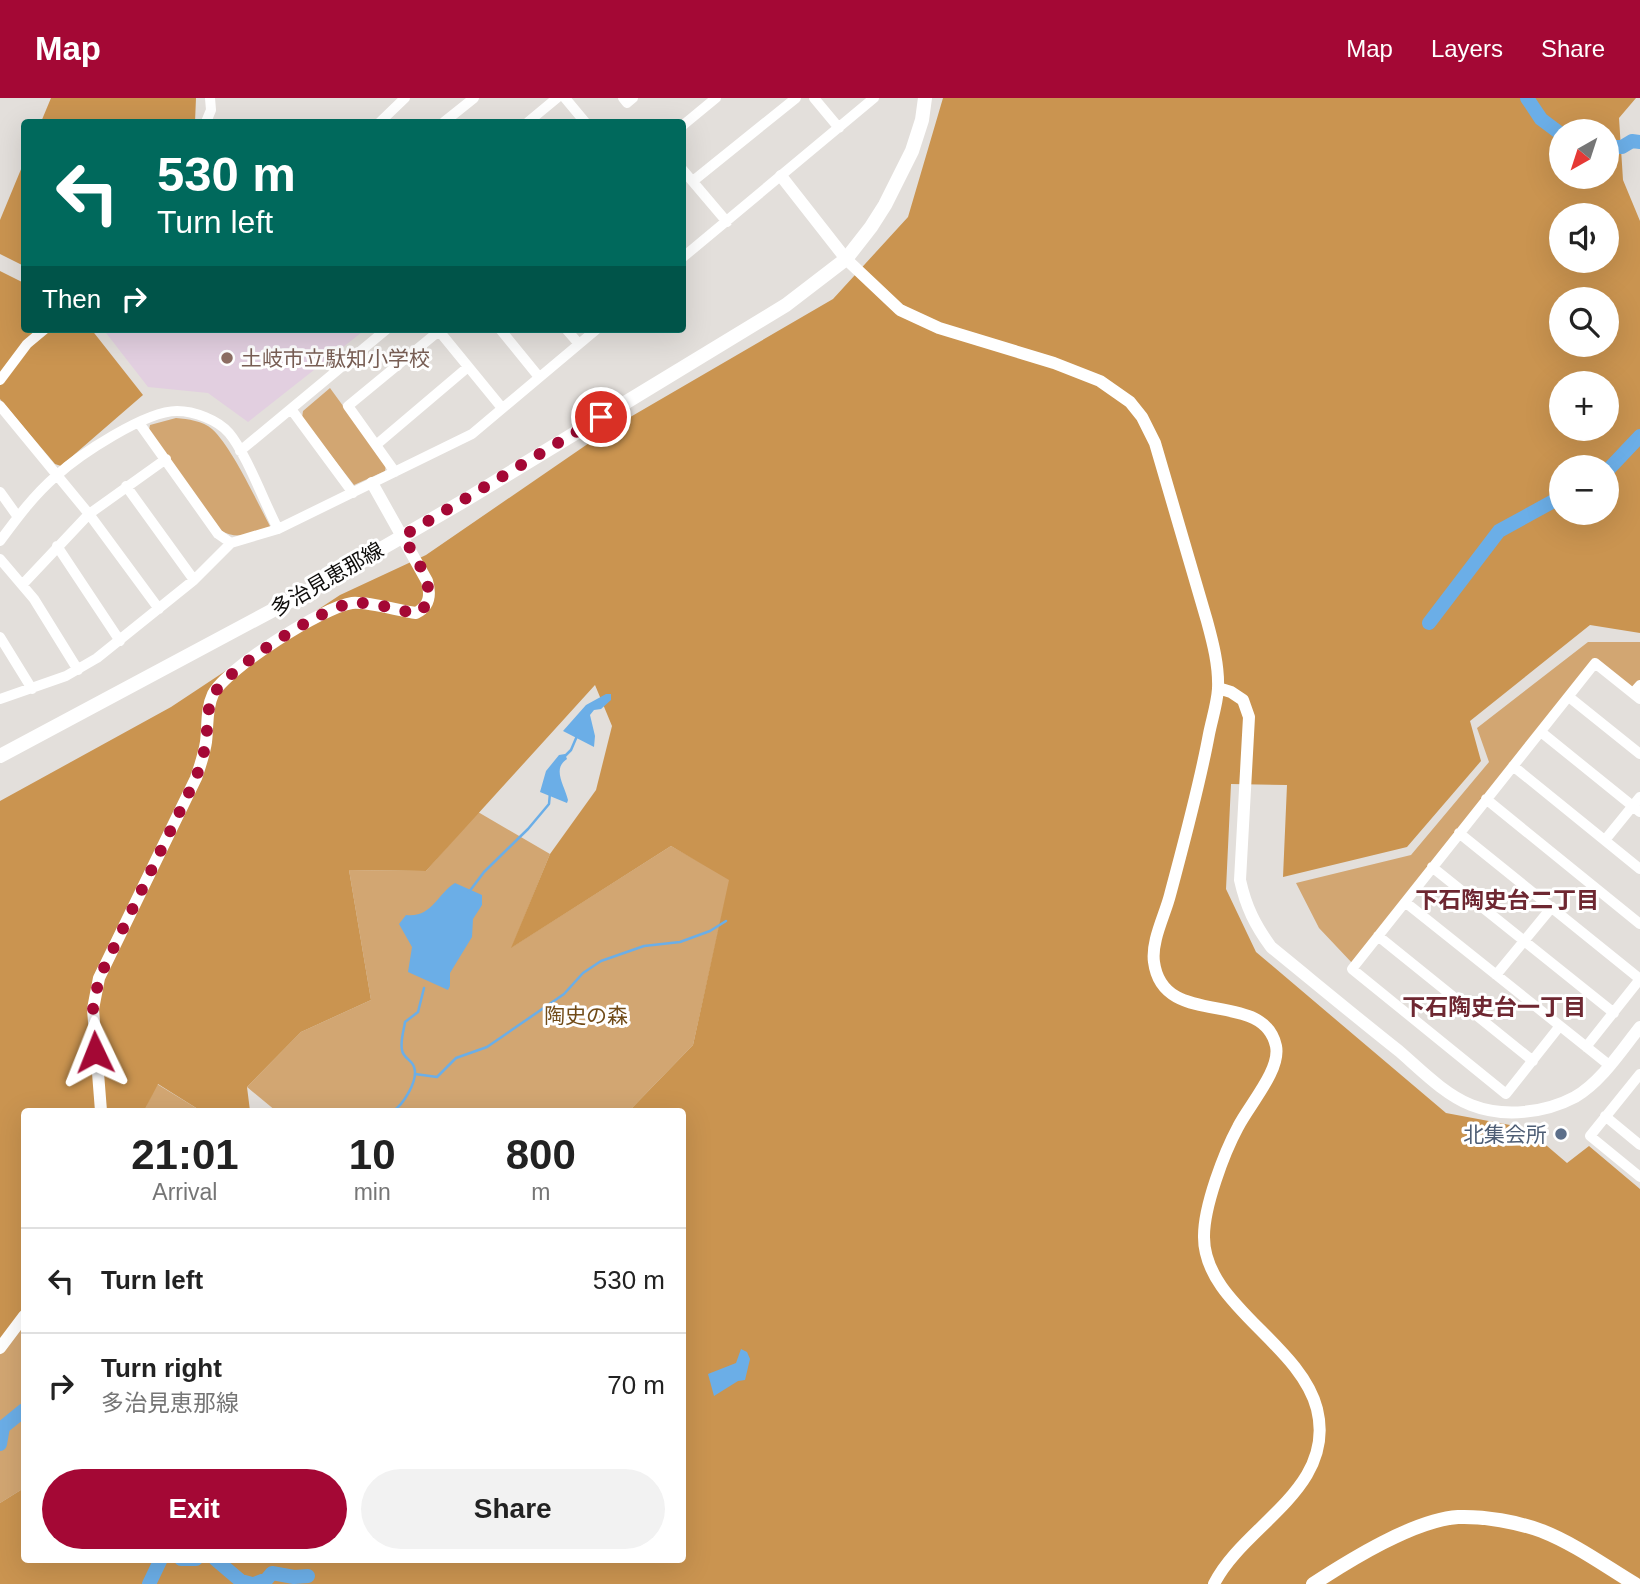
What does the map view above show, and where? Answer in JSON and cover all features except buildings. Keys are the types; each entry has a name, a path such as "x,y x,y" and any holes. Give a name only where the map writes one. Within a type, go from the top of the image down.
{"main road":[{"name":"多治見恵那線","path":"0,756 195,654 403,536 786,305 846,259 871,227 899,178 922,120 925,98"},
{"path":"1313,1584 1399,1535 1457,1517 1484,1518 1543,1531 1571,1544 1635,1584"}],"street":[{"path":"208,119 211,110 210,98"},
{"path":"383,119 405,98"},
{"path":"448,119 474,98"},
{"path":"532,119 557,98"},
{"path":"565,98 582,119"},
{"path":"623,98 627,103 633,98"},
{"path":"686,123 716,98"},
{"path":"693,181 796,98"},
{"path":"814,98 839,128"},
{"path":"686,255 874,98"},
{"path":"686,173 727,222"},
{"path":"781,176 846,259 901,310 919,321 1077,371 1100,381 1130,402 1142,417 1155,443 1208,621 1218,688 1205,755 1166,913 1155,945 1154,961 1166,989 1183,1001 1243,1013 1260,1021 1271,1034 1276,1047 1275,1063 1269,1077 1236,1130 1225,1159 1207,1209 1204,1237 1212,1272 1303,1376 1318,1412 1317,1452 1298,1489 1225,1566 1214,1584"},
{"path":"686,245 691,251"},
{"path":"0,380 27,344 40,333"},
{"path":"240,451 382,333"},
{"path":"395,472 348,406 437,333"},
{"path":"441,333 502,408"},
{"path":"503,333 540,377"},
{"path":"569,333 579,345"},
{"path":"0,699 78,670 120,641 194,580 231,543 278,528 472,434 592,333"},
{"path":"376,444 468,367"},
{"path":"0,406 89,514 159,609"},
{"path":"291,408 353,493"},
{"path":"0,541 56,476 86,452 139,423 176,411 217,423 229,433 278,528"},
{"path":"139,423 218,534 231,543"},
{"path":"23,584 89,514 166,459"},
{"path":"101,1108 93,1009 97,985 196,778 204,754 209,706 214,692 227,678 272,644 336,606 356,602 416,614 423,610 428,602 430,592 427,581 372,484"},
{"path":"126,486 194,580"},
{"path":"0,492 18,517"},
{"path":"57,546 120,641"},
{"path":"0,559 23,584 78,670"},
{"path":"0,636 32,689"},
{"path":"1559,1027 1506,1094 1352,969 1595,663 1636,696 1640,685"},
{"path":"1218,688 1243,700 1249,717 1240,880 1245,905 1254,924 1271,947 1443,1087 1472,1105 1506,1112 1555,1106 1592,1085 1639,1031"},
{"path":"1569,696 1640,754"},
{"path":"1541,732 1636,809"},
{"path":"1513,766 1640,869"},
{"path":"1605,840 1636,809 1640,797"},
{"path":"1486,799 1640,923"},
{"path":"1459,833 1640,979 1586,1047"},
{"path":"1432,867 1614,1013"},
{"path":"1405,902 1609,1065"},
{"path":"1496,975 1552,907"},
{"path":"1378,936 1533,1061"},
{"path":"1638,1082 1590,1136 1640,1177"},
{"path":"1605,1116 1640,1145"},
{"path":"0,1348 21,1320"}],"shaded area":[{"path":"51,98 196,98 195,119 42,119"},
{"path":"943,98 1636,98 1619,118 1623,180 1640,221 1640,633 1590,625 1470,721 1481,761 1407,847 1283,877 1287,785 1231,784 1226,889 1256,952 1446,1113 1526,1128 1567,1163 1589,1146 1640,1189 1640,1584 0,1584 0,1503 21,1490 21,1563 686,1563 686,1108 632,1108 693,1045 729,880 671,846 511,948 550,854 596,790 612,726 595,685 426,871 349,870 371,1000 301,1032 247,1087 250,1108 196,1108 158,1084 146,1108 21,1108 21,1327 0,1355 0,801 171,707 340,595 426,555 608,430 833,299 908,217"},
{"path":"21,169 21,264 0,254 0,220"},
{"path":"0,271 21,282 21,333 94,333 143,395 61,466 55,464 0,399"},
{"name":"土岐市立駄知小学校","path":"106,333 361,333 248,422 208,393 148,387"}],"green space":[{"path":"330,388 386,465 385,471 354,485 302,418 303,411"},
{"path":"176,418 204,424 220,437 236,461 271,528 239,536 220,530 149,430 150,425"},
{"path":"1588,642 1640,642 1640,680 1633,689 1595,659 1353,964 1319,928 1296,883 1411,855 1489,762 1477,728"},
{"name":"陶史の森","path":"478,812 550,854 512,947 671,846 730,879 693,1045 632,1108 272,1108 247,1087 301,1032 371,1000 349,870 426,871"},
{"path":"157,1084 196,1108 145,1108"},
{"path":"21,1327 21,1490 0,1503 0,1355"}],"water":[{"path":"611,694 611,700 590,715 595,736 594,747 563,731 586,705"},
{"path":"565,754 567,759 560,767 560,772 567,803 540,792 546,771 559,755"},
{"path":"455,883 482,895 482,905 473,919 472,937 450,973 448,990 408,972 412,947 399,924 406,915 415,915 428,909"},
{"path":"741,1349 747,1352 750,1359 745,1380 738,1381 714,1396 708,1374 736,1363"}],"waterway":[{"path":"1527,98 1541,119 1549,125"},
{"path":"1619,147 1632,141 1640,142"},
{"path":"1619,458 1640,436"},
{"path":"1429,623 1499,531 1549,504"},
{"path":"564,757 571,750 577,736"},
{"path":"469,892 484,872 549,804 550,793"},
{"path":"415,1074 437,1077 456,1058 487,1047 564,994 583,973 601,961 644,946 680,942 710,931 726,921"},
{"path":"397,1108 412,1085 415,1072 403,1053 405,1022 418,1012 424,988"},
{"path":"0,1444 3,1427 21,1412"},
{"path":"149,1584 159,1563"},
{"path":"220,1563 241,1581 252,1584"},
{"path":"254,1584 267,1579 272,1573 294,1577 308,1576"}],"place":[{"name":"土岐市立駄知小学校","path":"227,358"},
{"name":"北集会所","path":"1561,1134"}],"district":[{"name":"下石陶史台二丁目","path":"1507,900"},
{"name":"下石陶史台一丁目","path":"1494,1007"}],"route":[{"path":"95,1052 93,1009 99,978 196,778 206,744 209,706 214,692 227,678 272,644 336,606 356,602 416,614 423,610 430,592 403,536 601,417"}]}
